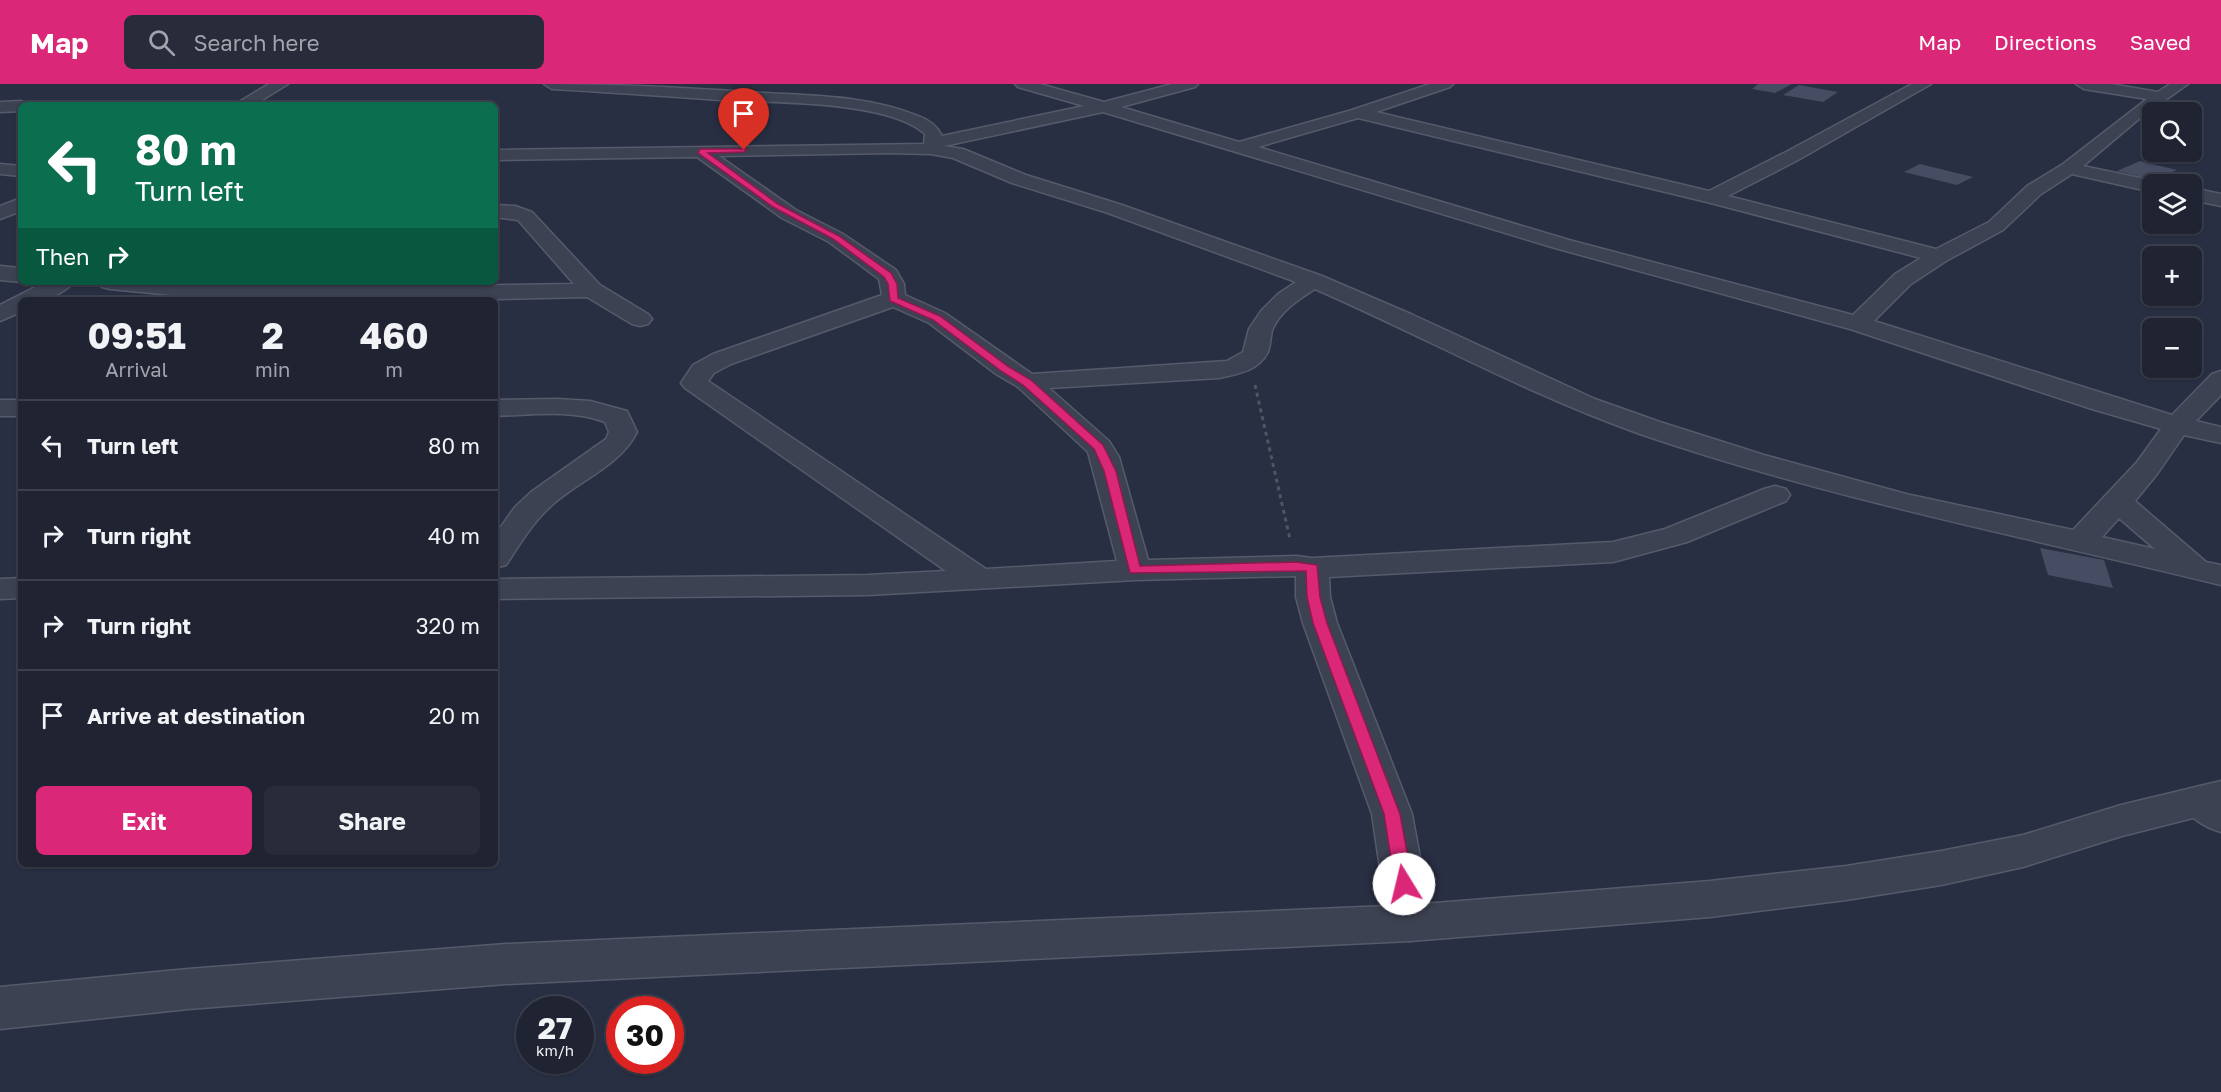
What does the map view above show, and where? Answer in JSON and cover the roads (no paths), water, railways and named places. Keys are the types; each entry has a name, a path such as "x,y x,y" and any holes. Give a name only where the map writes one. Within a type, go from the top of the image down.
{"street":[{"path":"247,102 280,84"},
{"path":"552,84 846,102 892,112 917,121 931,130 934,137 932,146"},
{"path":"1023,84 1562,244 1858,324 2005,373 2177,425 2221,435"},
{"path":"498,155 932,146 1103,107 1190,84"},
{"path":"1239,147 1358,113 1445,84"},
{"path":"1711,197 1803,151 1923,84"},
{"path":"2084,84 2161,97"},
{"path":"1858,324 1903,279 1938,255 1996,226 2034,190 2069,168 2099,142 2180,84"},
{"path":"0,106 18,106"},
{"path":"1358,113 1711,197 1938,255"},
{"path":"932,146 968,157 1019,179 1115,209 1314,281 1406,320 1586,405 1650,428 1754,461 1901,502 2209,572"},
{"path":"700,151 773,204 836,238 888,275 893,284 894,299"},
{"path":"2069,168 2142,184"},
{"path":"0,169 18,171"},
{"path":"2202,196 2221,200"},
{"path":"498,211 514,212 525,216 592,290 640,319"},
{"path":"0,273 18,275"},
{"path":"1027,382 1219,370 1249,360 1257,350 1262,327 1271,313 1287,295 1314,281"},
{"path":"33,297 56,285"},
{"path":"140,285 226,290 450,293 592,290"},
{"path":"981,580 694,383 696,376 706,367 722,359 894,299 936,318 1005,369 1027,382 1099,447 1105,456 1135,570"},
{"path":"0,314 18,305"},
{"path":"2080,541 2118,502 2147,468 2177,425 2221,379"},
{"path":"0,408 18,408"},
{"path":"498,408 571,408 608,413 617,417 623,432 617,444 542,498 526,513 498,554"},
{"path":"498,589 868,585 1135,570 1304,567 1613,552 1677,537 1775,495"},
{"path":"2118,502 2209,572"},
{"path":"1304,567 1320,623 1392,814 1410,923"},
{"path":"0,589 18,588"},
{"path":"0,1008 188,989 506,964 1410,923 1710,899 1858,882 1941,868 2023,851 2121,821 2214,805"}]}
